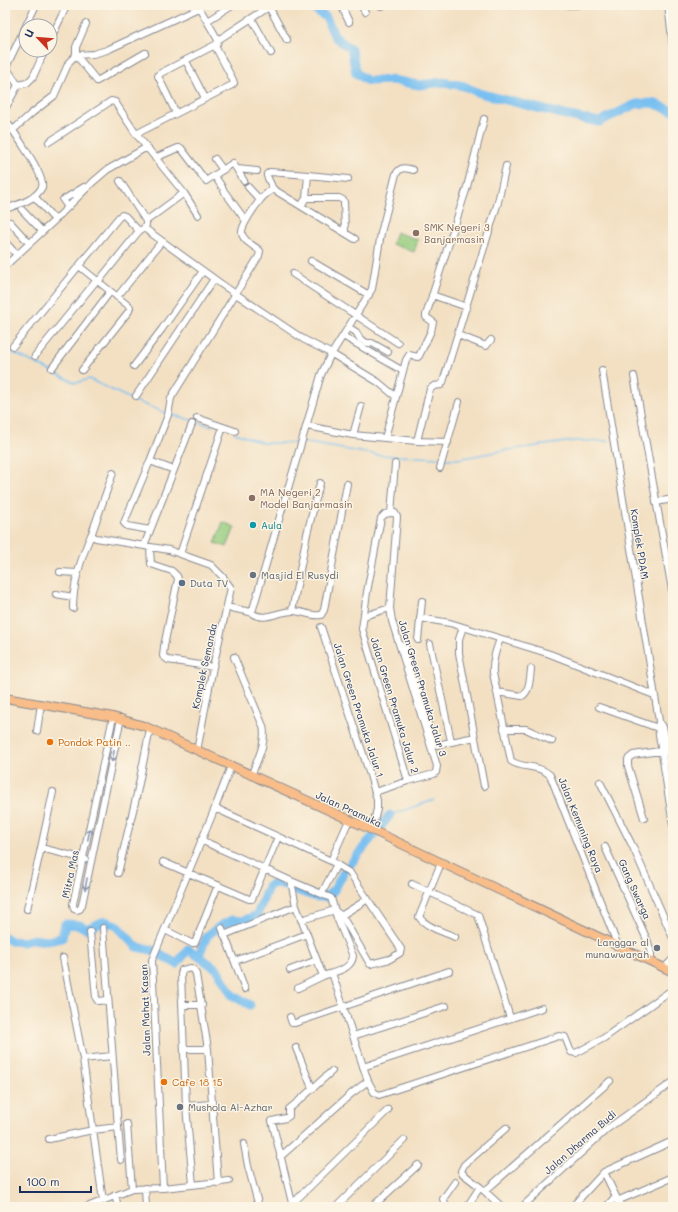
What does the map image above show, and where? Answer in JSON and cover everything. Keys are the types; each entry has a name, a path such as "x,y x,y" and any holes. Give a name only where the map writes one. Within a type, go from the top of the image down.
{"main road":[{"name":"Jalan Pramuka","path":"5,698 117,717 150,729 373,831 673,972"}],"street":[{"path":"18,85 5,67 36,5"},
{"path":"58,24 67,5"},
{"path":"207,21 223,7 232,5"},
{"path":"341,5 349,22"},
{"path":"361,5 365,12"},
{"path":"568,5 577,5"},
{"path":"668,5 673,46"},
{"path":"176,113 158,76 159,74 186,61 213,45 215,46 218,43 218,40 270,6 287,40"},
{"path":"13,130 52,98 57,92 69,62 76,55 93,54 106,50 200,7 218,40"},
{"path":"252,19 271,54"},
{"path":"86,24 76,47 76,55 97,81 145,53"},
{"path":"136,134 230,86 234,82 215,46"},
{"path":"5,109 18,85 27,83 30,80 42,58"},
{"path":"186,61 206,98"},
{"path":"49,142 111,102 116,104 136,134 184,193 198,215"},
{"path":"384,438 407,356 420,356 431,331 433,322 426,316 468,187 484,119"},
{"path":"5,120 29,156 42,181 41,189 34,196 5,209"},
{"path":"5,266 68,207 62,200 93,182 107,170 147,147"},
{"path":"155,158 181,148 206,181 233,163 244,181"},
{"path":"215,158 222,170"},
{"path":"417,441 430,389 434,386 441,385 444,382 502,189 506,166"},
{"path":"250,612 253,609 259,592 321,375 348,327 369,295 373,285 376,256 396,174 398,170 403,168 413,170"},
{"path":"237,169 257,171"},
{"path":"348,179 270,172 267,174 273,189 355,239"},
{"path":"301,206 306,198 308,175"},
{"path":"214,176 246,221"},
{"path":"120,180 146,221"},
{"path":"248,186 260,200"},
{"path":"150,530 127,526 124,523 168,414 171,398 260,253 259,250 242,236 242,231 246,221 260,200 273,189"},
{"path":"35,356 142,229 146,221 184,193"},
{"path":"34,196 55,220"},
{"path":"306,198 339,198 343,200 345,232"},
{"path":"22,210 42,231"},
{"path":"13,346 121,216 125,216 214,279 303,339 332,354 378,382 395,396"},
{"path":"10,222 29,243"},
{"path":"117,297 162,241"},
{"path":"5,242 17,255"},
{"path":"311,261 369,295"},
{"path":"79,266 130,307 129,311 82,370"},
{"path":"134,366 203,271"},
{"path":"293,274 398,343"},
{"path":"136,396 214,279"},
{"path":"52,368 110,292"},
{"path":"432,295 467,307"},
{"path":"348,327 356,332 360,339 367,343 372,343 388,352"},
{"path":"458,335 486,346 491,340"},
{"path":"343,336 403,371"},
{"name":"Komplek PDAM","path":"602,370 654,695 659,721 668,750 673,780"},
{"path":"634,376 672,590"},
{"path":"440,468 459,402"},
{"path":"353,435 361,406"},
{"path":"197,418 222,429 235,431"},
{"path":"192,424 150,530 147,547 151,564 172,571 178,579 163,656 168,660 212,667"},
{"path":"307,426 353,435 417,441 448,442"},
{"path":"91,535 96,538 169,550 180,554 222,429"},
{"path":"150,461 174,470"},
{"path":"391,513 395,464"},
{"path":"73,608 73,597 77,573 113,473"},
{"path":"292,611 307,534 320,483"},
{"path":"227,607 250,612 253,615 261,617 292,611 320,616 323,613 347,484"},
{"path":"656,502 673,499"},
{"name":"Jalan Green Pramuka Jalur 3","path":"391,513 395,513 397,517 390,608 395,635 437,766 434,774 408,781"},
{"name":"Jalan Green Pramuka Jalur 2","path":"375,792 408,781 363,635 362,623 381,518 384,514 391,513"},
{"name":"Komplek Semanda","path":"180,554 211,565 230,586 231,592 212,667 197,751"},
{"path":"60,572 77,573"},
{"path":"56,594 73,597"},
{"path":"418,640 422,601"},
{"path":"364,616 390,608"},
{"path":"420,618 438,620 550,654 654,695"},
{"name":"Jalan Green Pramuka Jalur 1","path":"321,627 375,792 377,809 373,831"},
{"path":"463,627 459,640 459,653 484,786"},
{"name":"Jalan Kemuning Raya","path":"500,639 494,655 492,666 510,761 515,764 540,769 547,773 552,779 618,946"},
{"path":"430,644 451,741"},
{"path":"405,645 433,742 437,745 475,737"},
{"path":"234,657 263,726 264,732 264,739 251,776"},
{"path":"497,692 524,695 527,691 531,668"},
{"path":"37,730 41,704"},
{"path":"599,707 661,728"},
{"name":"Mitra Mas","path":"99,802 91,861 82,905 80,909 77,910 74,908 73,904 83,859 99,802 117,717"},
{"path":"118,873 136,798 150,729"},
{"path":"504,729 526,729 552,741"},
{"path":"644,818 627,762 630,756 633,755 668,750"},
{"name":"Komplek PDAM","path":"668,750 673,825"},
{"name":"Jalan Mahat Kasan","path":"163,1188 152,963 156,948 215,808 231,766"},
{"path":"600,782 633,847 673,938"},
{"path":"27,909 53,792"},
{"path":"201,840 265,869 292,885 326,895 332,901 335,911 370,964 400,953 401,949 350,873 331,861 215,808"},
{"path":"331,861 349,820"},
{"path":"163,862 252,899 278,837"},
{"path":"41,848 91,861"},
{"name":"Gang Swarga","path":"605,848 648,942 651,962"},
{"path":"441,863 420,918 430,925 455,937"},
{"path":"326,895 340,866"},
{"path":"412,884 478,915 510,1018"},
{"path":"292,885 296,906 323,976"},
{"path":"164,930 191,943 195,942 218,886"},
{"path":"339,917 368,899"},
{"path":"245,989 223,932 296,906"},
{"path":"302,920 335,911"},
{"path":"298,988 349,965 353,959 339,917"},
{"path":"103,928 121,1160"},
{"path":"90,932 96,998 98,1000 108,1000"},
{"path":"235,961 307,934"},
{"path":"64,958 83,1059 102,1201"},
{"path":"664,968 673,959"},
{"path":"290,970 317,960"},
{"path":"193,1185 186,1106 181,974 182,970 191,968 196,974 208,1049 218,1183"},
{"path":"290,1017 292,1023 294,1023 449,971"},
{"path":"332,973 368,1081 374,1092 380,1094 559,1036 564,1037 571,1052 576,1053 604,1038 673,989"},
{"path":"182,1005 202,1005"},
{"path":"353,1036 446,1006"},
{"path":"363,1067 542,1008"},
{"path":"296,1048 312,1088"},
{"path":"184,1049 208,1049"},
{"path":"83,1059 112,1056"},
{"path":"292,1205 272,1121 287,1117 289,1114 289,1109 332,1070"},
{"path":"280,1157 351,1094 368,1081"},
{"path":"467,1207 482,1189 610,1081"},
{"name":"Jalan Dharma Budi","path":"522,1207 608,1129 673,1082"},
{"path":"186,1106 212,1104"},
{"path":"292,1205 388,1110"},
{"path":"127,1124 132,1189"},
{"path":"49,1139 93,1130 118,1127"},
{"path":"502,1207 462,1173 462,1168 506,1128"},
{"path":"336,1207 404,1140"},
{"path":"572,1207 604,1172 673,1141"},
{"path":"244,1144 248,1166 259,1207"},
{"path":"372,1207 418,1165"},
{"path":"604,1172 618,1202"},
{"path":"606,1207 673,1177"},
{"path":"87,1207 132,1189 163,1188 229,1182"},
{"path":"444,1207 446,1205 443,1199 455,1182"},
{"path":"144,1188 146,1207"},
{"path":"115,1195 118,1207"}],"green space":[{"path":"396,232 418,240 414,252 392,244"},
{"path":"223,522 235,527 227,547 215,543"}],"waterway":[{"path":"308,5 326,17 335,37 351,49 356,73 368,81 392,80 419,85 443,82 464,86 479,93 569,116 599,122 636,104 653,103 673,111"},
{"path":"5,349 76,383 89,379 135,401 166,413"},
{"path":"170,414 212,426"},
{"path":"235,433 263,443 300,443"},
{"path":"444,459 458,459 501,451 573,441 609,441"},
{"path":"303,443 378,455 440,458"},
{"path":"390,815 434,800"},
{"path":"199,955 207,936 220,926 232,920 243,921 257,915 268,887 272,884 277,883 316,897 326,897 334,890 344,872 390,815"},
{"path":"5,937 11,941 23,942 33,939 47,941 62,938 65,924 80,925 86,929 105,921 116,925 137,947 152,950 177,964 188,949 217,969 232,995 250,1005"}],"place":[{"name":"SMK Negeri 3 Banjarmasin","path":"416,233"},
{"name":"MA Negeri 2 Model Banjarmasin","path":"252,498"},
{"name":"Aula","path":"253,525"},
{"name":"Masjid El Rusydi","path":"253,575"},
{"name":"Duta TV","path":"182,583"},
{"name":"Pondok Patin ..","path":"50,742"},
{"name":"Langgar al munawwarah","path":"657,948"},
{"name":"Cafe 18 15","path":"164,1082"},
{"name":"Mushola Al-Azhar","path":"180,1107"}]}
